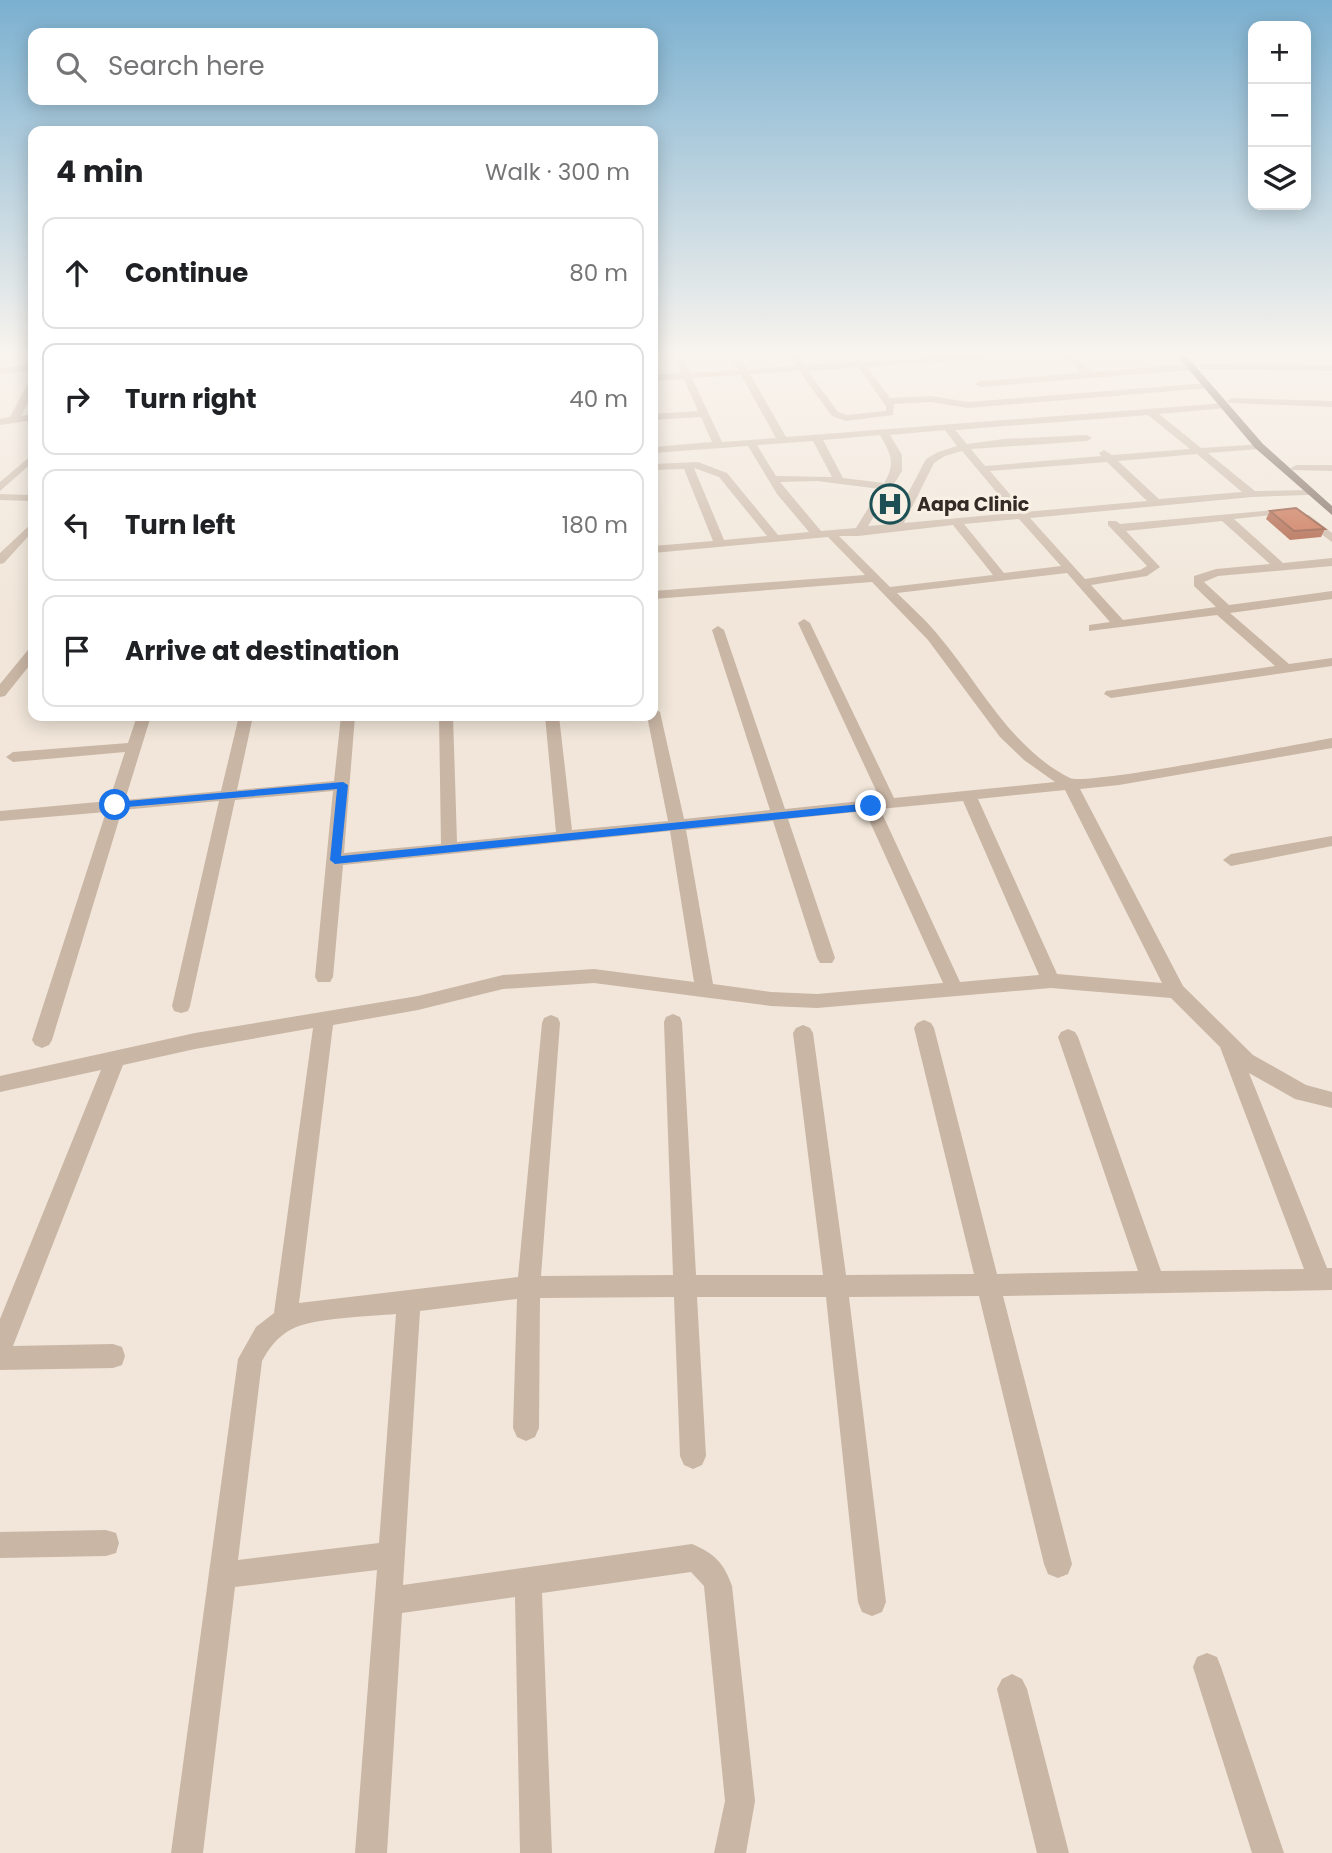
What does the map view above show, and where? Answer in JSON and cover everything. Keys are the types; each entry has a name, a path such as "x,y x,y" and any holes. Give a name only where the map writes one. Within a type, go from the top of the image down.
{"main road":[{"path":"1253,438 1332,512"},
{"path":"1265,438 1332,499"}],"street":[{"path":"716,438 719,446"},
{"path":"658,450 812,438"},
{"path":"817,438 839,480"},
{"path":"858,533 897,471 897,455 887,438"},
{"path":"956,438 1119,624"},
{"path":"895,529 936,454 963,447 1080,438"},
{"path":"1088,438 1156,503"},
{"path":"1182,438 1252,494"},
{"path":"751,443 772,479 826,536 874,578 933,637 1005,734 1029,757 1070,785 1176,991 1246,1061 1273,1079 1302,1093 1332,1100"},
{"path":"982,469 1259,446"},
{"path":"0,488 28,462"},
{"path":"658,467 687,464 710,468 723,475 776,540"},
{"path":"687,464 720,545"},
{"path":"1296,468 1332,467"},
{"path":"772,479 839,480 886,487"},
{"path":"658,550 1252,494 1308,492"},
{"path":"1275,493 1332,540"},
{"path":"0,497 28,498"},
{"path":"1082,583 1143,573 1154,567 1099,509"},
{"path":"1118,528 1295,510"},
{"path":"1225,517 1280,567"},
{"path":"957,523 1002,577"},
{"path":"0,561 28,530"},
{"path":"1286,669 1223,609 1198,583 1198,579 1216,573 1332,562"},
{"path":"887,591 1069,569"},
{"path":"658,595 874,578"},
{"path":"1094,628 1332,595"},
{"path":"804,622 890,805"},
{"path":"718,630 826,958"},
{"path":"0,693 5,680 28,658"},
{"path":"1111,694 1332,662"},
{"path":"42,1040 142,721"},
{"path":"181,1006 245,721"},
{"path":"324,977 348,721"},
{"path":"446,721 449,849"},
{"path":"553,721 565,837"},
{"path":"655,721 677,825 705,990"},
{"path":"335,860 1119,780 1332,743"},
{"path":"13,757 134,747"},
{"path":"0,816 343,785"},
{"path":"970,797 1051,981"},
{"path":"871,806 954,988"},
{"path":"1231,860 1332,841"},
{"path":"0,1084 195,1041 418,1003 503,982 553,977 594,976 771,999 817,1002 1051,981 1176,991"},
{"path":"285,1318 324,1020"},
{"path":"673,1022 693,1456"},
{"path":"526,1428 529,1287 551,1023"},
{"path":"924,1028 1058,1564"},
{"path":"803,1034 836,1287 872,1602"},
{"path":"1068,1037 1154,1284"},
{"path":"187,1853 250,1359 259,1340 269,1329 285,1318 302,1313 529,1287 1154,1284 1326,1279 1226,1042"},
{"path":"0,1349 116,1057"},
{"path":"371,1853 409,1301"},
{"path":"0,1358 113,1356"},
{"path":"0,1545 106,1543"},
{"path":"224,1575 391,1555"},
{"path":"388,1601 692,1558 707,1564 714,1572 718,1586 740,1801 730,1853"},
{"path":"528,1581 536,1853"},
{"path":"1207,1667 1268,1853"},
{"path":"1012,1689 1053,1853"}],"building":[{"path":"1296,508 1325,529 1294,531 1270,511"}],"place":[{"name":"Aapa Clinic","path":"890,504"}],"route":[{"path":"115,805 343,785 335,860 871,806"}]}
